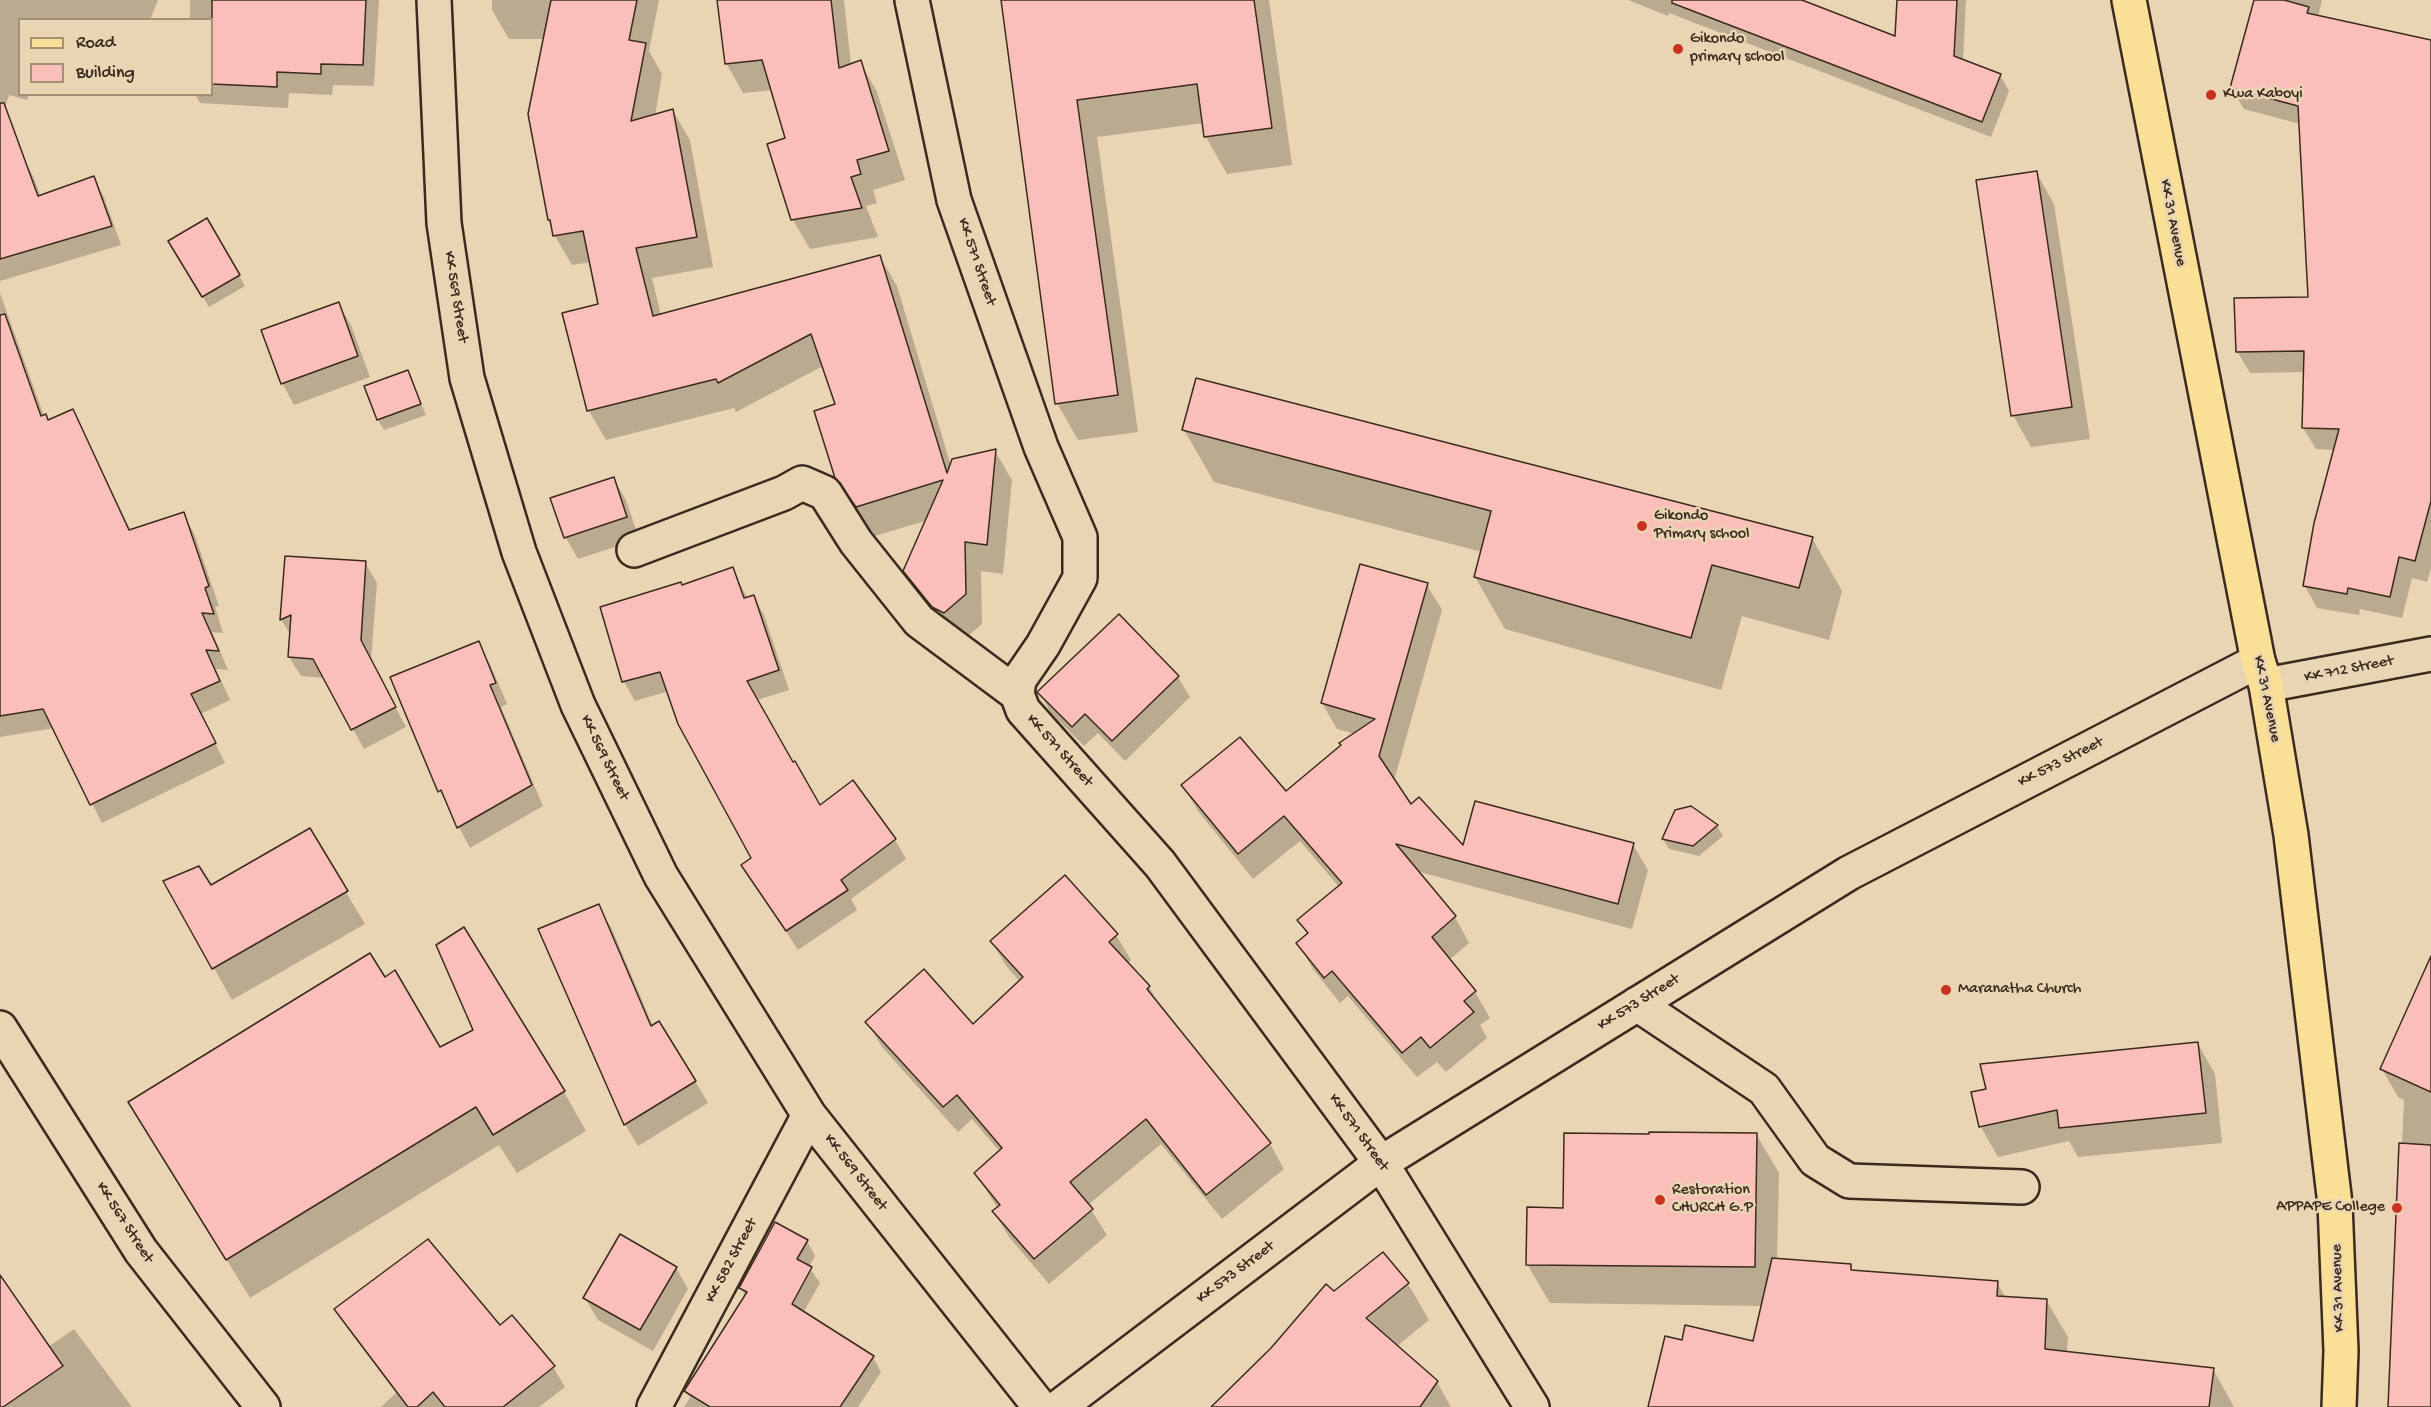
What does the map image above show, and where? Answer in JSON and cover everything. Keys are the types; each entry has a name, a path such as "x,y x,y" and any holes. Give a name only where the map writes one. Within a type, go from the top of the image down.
{"main road":[{"name":"KK 31 Avenue","path":"2129,0 2262,673 2291,835 2336,1204 2341,1351 2339,1407"}],"street":[{"name":"KK 569 Street","path":"434,0 444,223 467,378 519,552 578,705 661,876 809,1114 1040,1407"},
{"name":"KK 571 Street","path":"912,0 954,200 1041,447 1080,537 1080,578 1043,645 1019,680 1017,694 1023,710 1160,864 1381,1163 1532,1407"},
{"path":"634,550 784,493 802,483 825,493 856,542 919,621 1017,694"},
{"name":"KK 712 Street","path":"2262,673 2431,654"},
{"name":"KK 573 Street","path":"1059,1407 1381,1163 1849,873 2262,673"},
{"path":"1637,1004 1764,1089 1815,1160 1849,1181 2022,1187"},
{"name":"KK 567 Street","path":"0,1028 141,1251 263,1407"},
{"name":"KK 582 Street","path":"654,1407 809,1114"}],"building":[{"path":"212,0 366,0 363,65 321,64 321,74 277,72 277,87 213,84"},
{"path":"551,0 637,0 629,40 646,43 631,121 673,109 697,237 636,248 653,316 880,255 947,473 952,459 996,449 987,545 965,542 966,594 944,613 932,607 903,571 943,480 856,507 835,478 814,411 835,404 811,334 718,383 716,379 587,411 562,313 598,304 583,231 553,236 528,114"},
{"path":"717,0 831,0 839,68 861,60 889,151 857,160 861,174 851,177 862,208 791,220 767,144 785,138 762,60 725,64"},
{"path":"1001,0 1254,0 1272,128 1204,137 1197,84 1077,100 1118,395 1055,404"},
{"path":"1672,0 1802,0 1895,36 1897,0 1957,0 1954,56 2001,74 1982,122 1672,3"},
{"path":"2254,0 2284,0 2309,7 2307,13 2431,40 2431,501 2415,561 2399,557 2390,597 2348,588 2347,594 2303,586 2314,523 2339,429 2302,428 2304,351 2236,352 2234,298 2308,297 2298,106 2230,88"},
{"path":"0,103 4,103 38,196 94,176 112,226 0,259"},
{"path":"2037,171 2072,407 2011,416 1976,180"},
{"path":"207,218 240,275 202,297 168,241"},
{"path":"339,302 358,356 281,384 261,330"},
{"path":"5,314 41,416 46,414 48,420 73,409 129,530 184,512 209,586 205,588 214,614 202,613 219,651 206,650 220,681 191,694 216,743 90,805 43,709 0,716 0,315"},
{"path":"408,370 421,404 377,420 364,386"},
{"path":"1196,378 1813,537 1799,588 1712,565 1691,638 1474,577 1491,511 1182,430"},
{"path":"614,477 627,517 564,538 550,498"},
{"path":"285,556 366,561 361,640 396,707 351,730 313,659 288,657 291,615 280,620"},
{"path":"1360,564 1428,583 1379,756 1411,804 1419,797 1463,845 1475,801 1634,843 1618,904 1396,844 1456,916 1432,937 1476,991 1464,1001 1474,1012 1430,1048 1421,1037 1402,1053 1332,971 1324,978 1296,943 1308,933 1297,920 1342,883 1284,816 1238,854 1181,785 1240,737 1286,791 1341,745 1339,743 1375,719 1321,703"},
{"path":"733,567 744,598 754,595 779,670 747,681 793,762 795,761 820,805 853,780 896,839 841,880 848,890 786,931 741,865 751,858 678,724 660,672 622,682 600,607 681,582 682,585"},
{"path":"1119,614 1179,676 1112,741 1085,714 1072,727 1037,692"},
{"path":"479,641 496,683 490,685 532,785 457,828 441,790 438,792 390,677"},
{"path":"1691,806 1718,825 1693,846 1662,839 1675,810"},
{"path":"310,828 348,891 212,969 163,881 199,866 211,885"},
{"path":"1065,875 1118,934 1109,942 1150,986 1147,989 1271,1143 1206,1195 1146,1119 1070,1182 1093,1209 1034,1259 992,1211 1000,1205 974,1173 1002,1148 957,1095 943,1107 865,1022 924,969 973,1024 1023,977 990,941"},
{"path":"599,904 651,1026 659,1021 696,1081 624,1125 538,929"},
{"path":"464,927 565,1091 493,1135 476,1107 226,1260 128,1102 370,953 385,977 395,970 440,1047 473,1030 436,945"},
{"path":"2431,956 2431,1092 2380,1069"},
{"path":"2198,1042 2206,1113 2059,1128 2057,1110 1979,1127 1971,1092 1986,1089 1980,1064"},
{"name":"Restoration CHURCH G.P","path":"1649,1132 1757,1133 1755,1267 1526,1265 1527,1207 1563,1208 1564,1133 1649,1134"},
{"path":"2399,1143 2431,1145 2431,1407 2388,1407"},
{"path":"775,1222 808,1240 797,1259 812,1267 792,1304 874,1356 840,1407 710,1407 684,1391 747,1292 739,1288"},
{"path":"620,1234 677,1267 640,1330 583,1298"},
{"path":"428,1239 500,1325 512,1315 555,1366 503,1407 445,1407 433,1392 417,1407 408,1407 334,1309"},
{"path":"1383,1252 1409,1283 1366,1318 1438,1381 1420,1407 1211,1407 1271,1348 1326,1284 1334,1291"},
{"path":"1772,1258 1851,1264 1851,1270 1998,1281 1997,1296 2047,1299 2045,1349 2214,1368 2209,1407 1648,1407 1665,1336 1682,1340 1685,1325 1753,1341"},
{"path":"0,1275 63,1366 3,1407 0,1407"}],"place":[{"name":"Gikondo primary school","path":"1678,49"},
{"name":"Kwa Kaboyi","path":"2211,95"},
{"name":"Gikondo Primary school","path":"1642,526"},
{"name":"Maranatha Church","path":"1946,990"},
{"name":"Restoration CHURCH G.P","path":"1660,1200"},
{"name":"APPAPE College","path":"2397,1208"}]}
